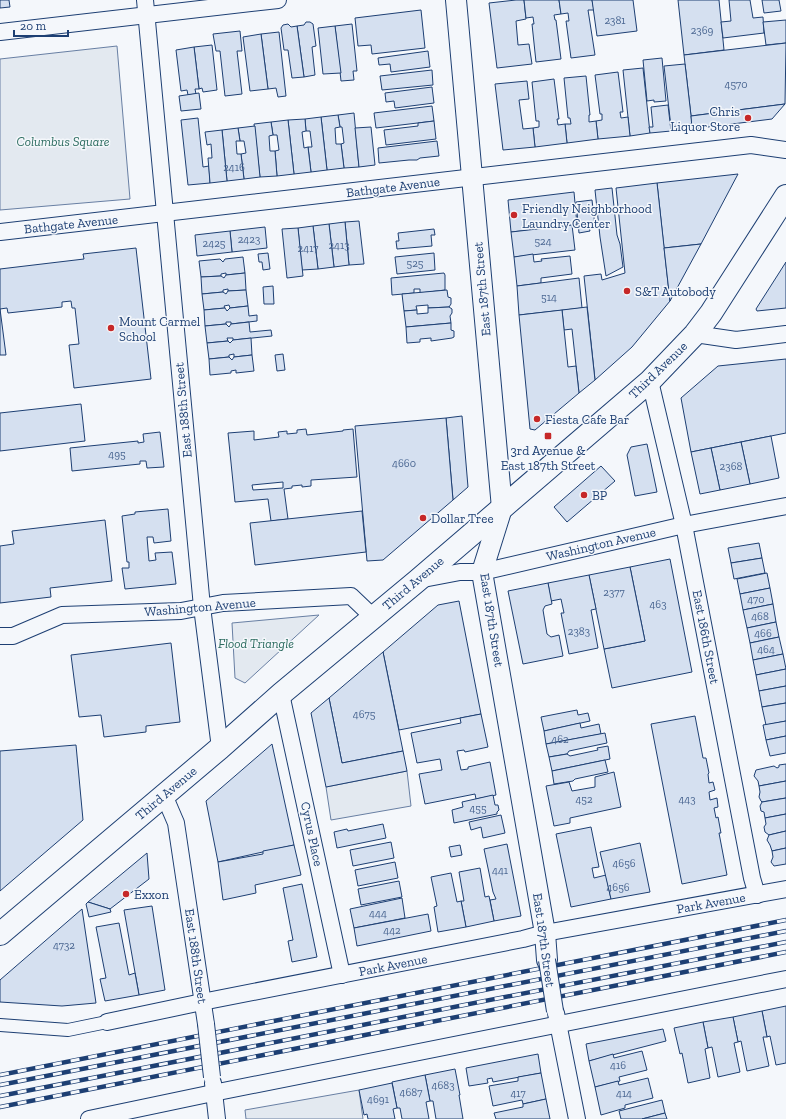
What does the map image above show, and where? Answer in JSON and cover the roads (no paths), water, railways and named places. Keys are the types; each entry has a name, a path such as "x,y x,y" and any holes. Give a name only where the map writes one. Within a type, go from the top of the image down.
{"main road":[{"name":"Third Avenue","path":"0,934 417,581 650,381 695,334 711,313 786,196"}],"street":[{"path":"0,32 146,8 278,0"},
{"name":"East 187th Street","path":"456,0 502,508 482,572 545,933 547,960 577,1119"},
{"name":"East 188th Street","path":"146,8 202,607 220,748"},
{"name":"Bathgate Avenue","path":"0,232 751,145 786,150"},
{"path":"695,334 736,340 786,334"},
{"name":"East 186th Street","path":"650,381 684,525 752,878 757,895"},
{"name":"Washington Avenue","path":"417,581 460,572 482,572 684,525 786,506"},
{"name":"Washington Avenue","path":"0,636 13,636 62,615 181,611 223,603 351,596 373,617"},
{"name":"Cyrus Place","path":"282,694 342,975"},
{"name":"East 188th Street","path":"164,795 176,823 206,1024 217,1119"},
{"name":"Park Avenue","path":"0,1025 68,1030 523,939 545,933 786,889"},
{"path":"89,1119 213,1085 557,1017 786,979"}],"railway":[{"path":"0,1075 786,920"},
{"path":"0,1085 786,931"},
{"path":"0,1096 786,942"},
{"path":"0,1107 786,952"}],"place":[{"name":"Chris Liquor Store","path":"748,118"},
{"name":"Friendly Neighborhood Laundry Center","path":"514,215"},
{"name":"S&T Autobody","path":"627,291"},
{"name":"Mount Carmel School","path":"111,328"},
{"name":"Fiesta Cafe Bar","path":"537,419"},
{"name":"3rd Avenue & East 187th Street","path":"548,436"},
{"name":"BP","path":"584,495"},
{"name":"Dollar Tree","path":"423,518"},
{"name":"Exxon","path":"126,894"}],"park label":[{"name":"Columbus Square","path":"63,141"},
{"name":"Flood Triangle","path":"256,643"}]}
